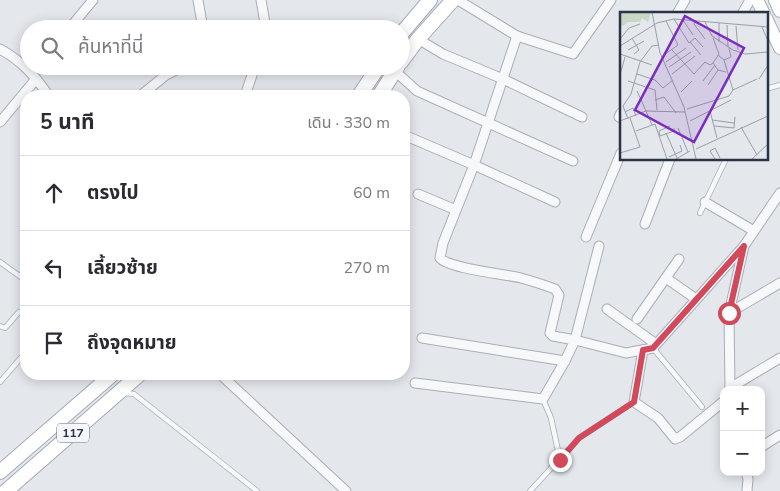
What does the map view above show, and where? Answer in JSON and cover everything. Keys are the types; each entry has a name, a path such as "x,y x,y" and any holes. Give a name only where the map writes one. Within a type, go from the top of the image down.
{"main road":[{"path":"410,23 430,0"},
{"path":"410,50 453,0"},
{"path":"757,0 763,12"},
{"path":"774,0 780,11"},
{"path":"768,22 780,48"},
{"path":"363,90 373,75"},
{"path":"382,90 392,75"},
{"name":"117","path":"0,472 105,380"},
{"name":"117","path":"6,491 133,380"}],"street":[{"path":"76,20 93,0"},
{"path":"198,0 201,20"},
{"path":"261,0 264,20"},
{"path":"458,0 517,36 573,54 611,0"},
{"path":"678,12 685,0"},
{"path":"743,12 750,0"},
{"path":"517,36 474,164 443,243 440,258 457,266 520,278 555,288 559,295 550,333 553,336 626,353 651,347"},
{"path":"418,39 443,54 503,79 582,117"},
{"path":"0,49 20,61"},
{"path":"24,90 35,75"},
{"path":"37,75 46,90"},
{"path":"148,90 166,75"},
{"path":"247,90 251,75"},
{"path":"404,75 417,91 573,161"},
{"path":"0,122 20,95"},
{"path":"410,138 474,164 555,202"},
{"path":"586,238 620,154"},
{"path":"645,224 670,160"},
{"path":"720,404 675,439 658,418 634,402 651,347 744,246 780,193"},
{"path":"418,194 456,210"},
{"path":"705,202 754,232"},
{"path":"415,383 543,399 575,340 599,246"},
{"path":"730,386 729,313 744,246"},
{"path":"637,319 679,259"},
{"path":"666,278 696,299"},
{"path":"729,313 780,283"},
{"path":"607,309 651,347"},
{"path":"422,338 565,361"},
{"path":"735,386 780,358"},
{"path":"226,380 346,491"},
{"path":"765,444 780,435"},
{"path":"747,476 747,491"}],"lane":[{"path":"700,212 726,160"},
{"path":"0,262 20,277"},
{"path":"0,326 5,328 19,312"},
{"path":"651,347 702,407"},
{"path":"0,382 20,359"},
{"path":"119,392 134,394 254,490"},
{"path":"543,399 551,418 560,460"},
{"path":"530,491 579,438 634,402"}],"route":[{"path":"560,460 579,438 634,402 643,350 653,348 744,246 729,313"}]}
